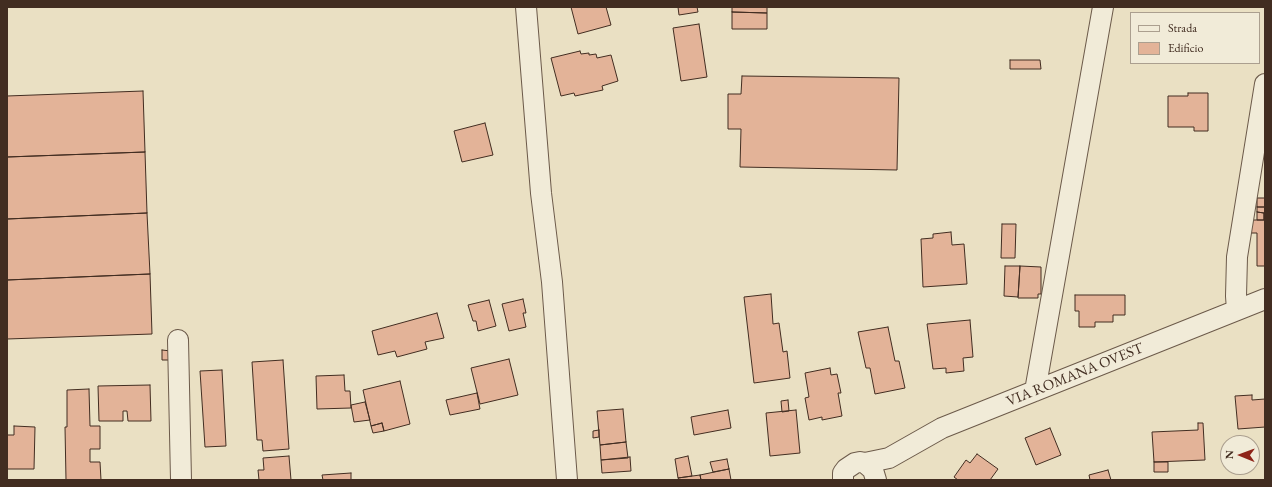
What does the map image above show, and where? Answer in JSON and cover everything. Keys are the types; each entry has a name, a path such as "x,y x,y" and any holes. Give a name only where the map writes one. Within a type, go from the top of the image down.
{"street":[{"path":"526,7 541,193 552,282 567,480"},
{"path":"1035,391 1103,7"},
{"path":"1237,310 1237,257 1261,130 1265,84"},
{"name":"VIA ROMANA OVEST","path":"839,478 846,469 855,462 872,473 889,458 942,428 1265,299"},
{"path":"178,340 181,480"}],"building":[{"path":"571,7 606,7 611,25 578,34"},
{"path":"678,7 697,7 698,12 679,15"},
{"path":"732,7 767,7 767,13 732,12"},
{"path":"732,12 767,13 767,29 732,29"},
{"path":"699,24 707,77 681,81 673,28"},
{"path":"580,51 581,54 596,54 597,58 611,55 618,81 602,86 603,90 575,96 574,93 561,96 551,58"},
{"path":"1010,60 1040,60 1041,69 1010,69"},
{"path":"742,76 899,78 897,170 740,167 741,129 728,129 728,94 741,94"},
{"path":"143,91 145,152 7,157 7,96"},
{"path":"1188,93 1208,93 1208,131 1194,131 1194,127 1168,127 1168,96 1188,96"},
{"path":"485,123 493,155 462,162 454,131"},
{"path":"145,152 147,213 7,219 7,157"},
{"path":"1257,198 1265,198 1265,207 1257,207"},
{"path":"1257,207 1265,207 1265,266 1257,266 1257,233 1250,233 1250,220 1264,220 1264,213 1257,212"},
{"path":"1257,212 1264,213 1264,220 1257,220"},
{"path":"147,213 150,274 7,280 7,219"},
{"path":"1002,224 1016,224 1015,258 1001,258"},
{"path":"951,232 952,245 964,244 967,284 923,287 921,239 933,238 933,234"},
{"path":"1005,266 1020,266 1018,297 1004,296"},
{"path":"1020,266 1041,267 1041,294 1038,294 1038,298 1018,298"},
{"path":"150,274 152,334 7,339 7,280"},
{"path":"771,294 773,324 779,323 783,352 787,351 790,378 754,383 744,297"},
{"path":"1075,295 1125,295 1125,315 1113,315 1113,322 1095,322 1095,327 1079,327 1079,311 1075,311"},
{"path":"523,299 526,313 523,313 526,327 509,331 502,304"},
{"path":"489,300 496,326 478,331 476,321 473,321 468,305"},
{"path":"437,313 444,338 425,342 427,349 397,357 395,351 378,355 372,331"},
{"path":"970,320 973,357 963,358 964,371 946,373 946,368 933,369 927,324"},
{"path":"888,327 895,361 899,361 905,388 875,394 870,368 866,368 858,332"},
{"path":"162,350 171,351 171,360 162,360"},
{"path":"509,359 518,395 480,404 471,368"},
{"path":"283,360 289,449 263,451 262,440 257,440 252,362"},
{"path":"830,368 831,375 837,374 841,393 838,393 842,416 822,420 822,417 809,420 805,398 809,397 805,373"},
{"path":"222,370 226,446 205,447 200,371"},
{"path":"344,375 345,391 350,391 351,408 317,409 316,376"},
{"path":"400,381 410,424 384,431 382,423 371,426 363,390"},
{"path":"150,385 151,421 128,421 127,411 123,411 123,421 99,421 98,386"},
{"path":"89,389 90,426 100,426 100,449 90,449 90,462 100,462 101,480 66,480 65,427 67,427 67,390"},
{"path":"477,393 480,409 450,415 446,400"},
{"path":"1252,395 1252,400 1265,399 1265,427 1238,429 1235,396"},
{"path":"788,400 789,411 782,412 781,401"},
{"path":"365,402 370,420 354,422 351,405"},
{"path":"623,409 626,442 600,445 597,411"},
{"path":"728,410 731,428 694,435 691,417"},
{"path":"796,410 800,453 770,456 766,413"},
{"path":"382,423 384,431 373,433 371,426"},
{"path":"1198,423 1203,423 1205,460 1154,462 1152,432 1198,430"},
{"path":"14,426 35,427 34,469 7,469 7,435 14,435"},
{"path":"1050,428 1061,455 1036,465 1025,438"},
{"path":"599,430 599,437 593,438 593,431"},
{"path":"626,442 628,458 601,460 600,445"},
{"path":"977,454 998,469 990,480 958,480 954,477 966,460 970,463"},
{"path":"289,456 291,480 259,480 258,470 264,470 263,458"},
{"path":"688,456 692,476 678,478 675,459"},
{"path":"630,457 631,471 602,473 601,460"},
{"path":"727,459 729,469 713,472 710,462"},
{"path":"1154,462 1168,462 1168,472 1154,472"},
{"path":"729,469 731,480 701,480 700,475"},
{"path":"1108,470 1111,480 1090,480 1089,475"},
{"path":"351,473 351,480 323,480 322,475"},
{"path":"700,475 701,480 679,480 678,478"}]}
